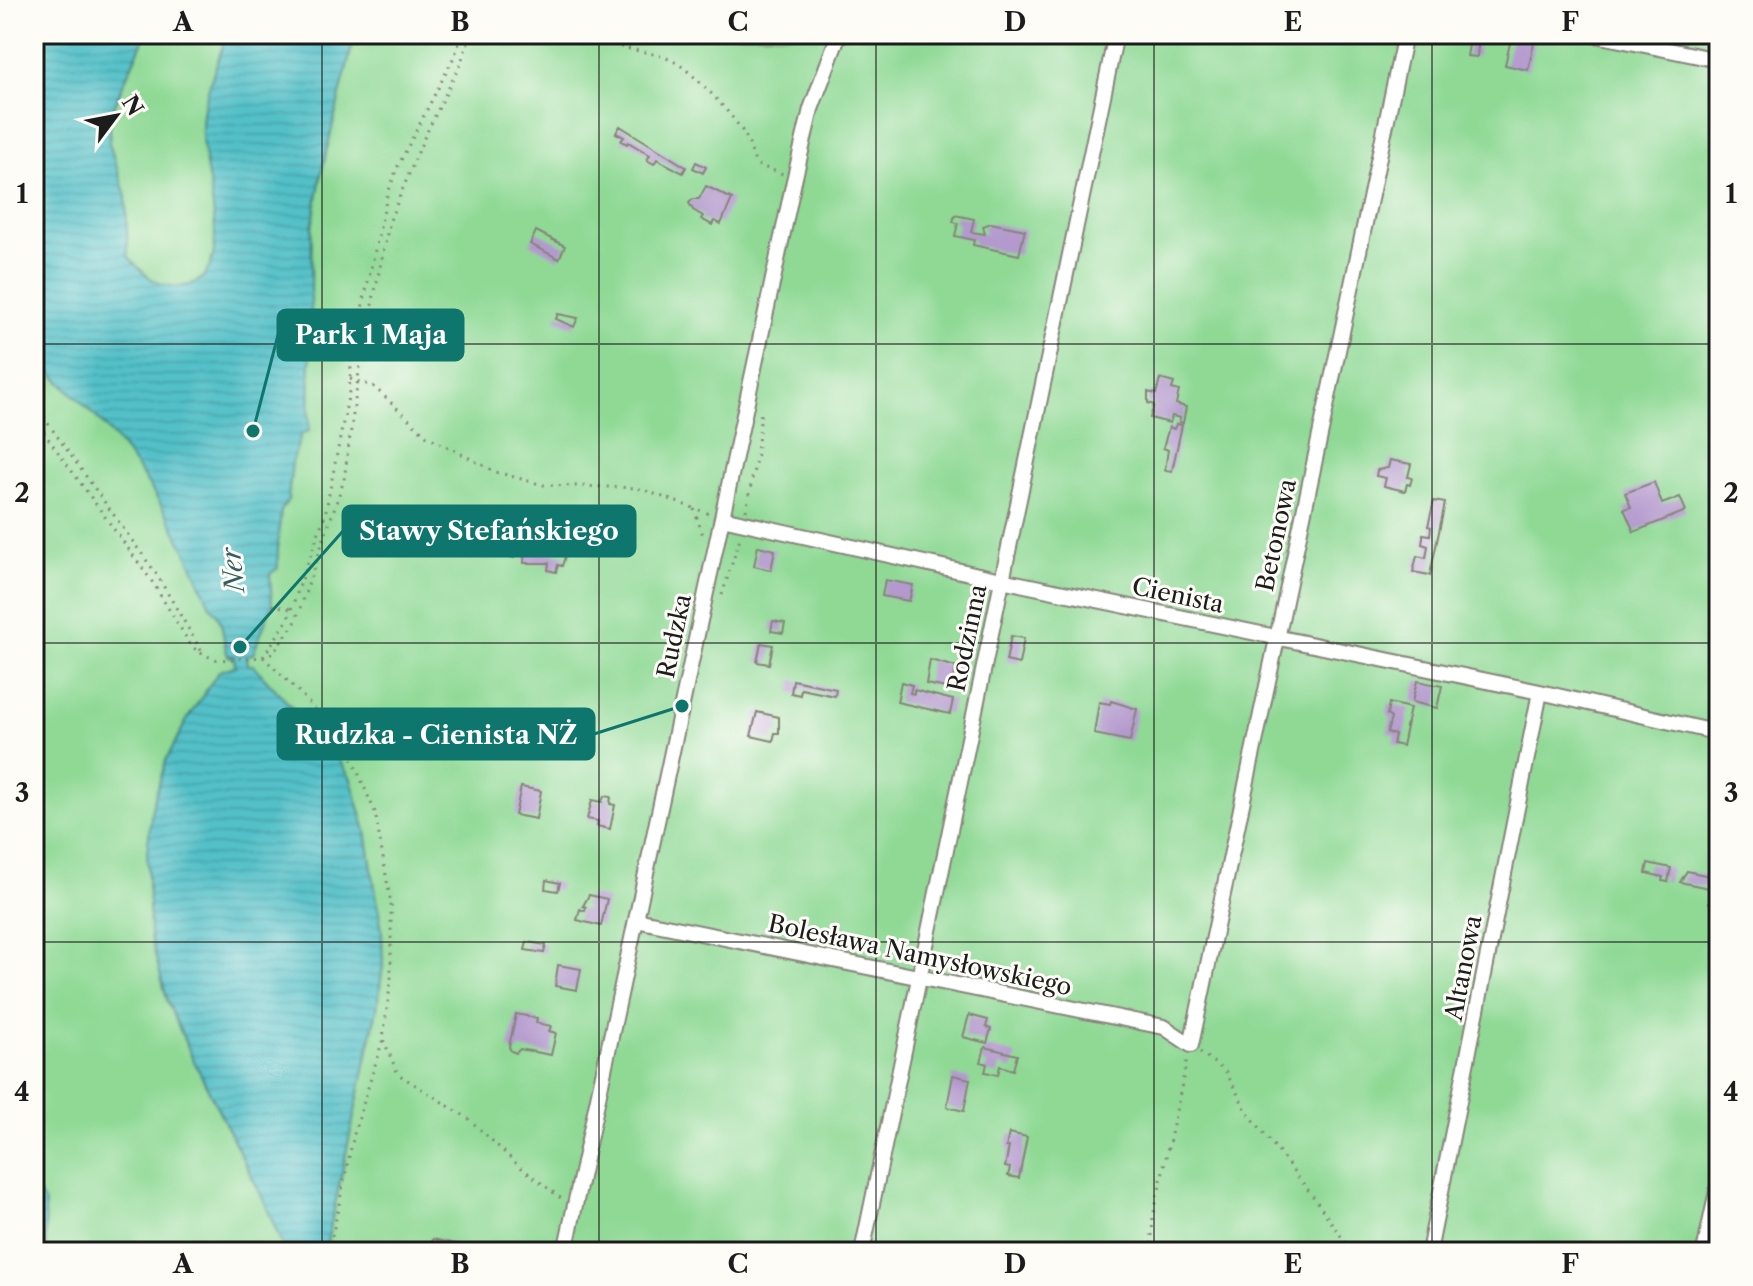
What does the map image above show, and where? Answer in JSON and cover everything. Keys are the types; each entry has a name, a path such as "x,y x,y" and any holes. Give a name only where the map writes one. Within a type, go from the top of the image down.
{"street":[{"name":"Rudzka","path":"565,1252 795,177 811,109 839,34"},
{"name":"Rodzinna","path":"862,1252 1116,34"},
{"name":"Betonowa","path":"1191,1045 1405,34"},
{"path":"1591,34 1719,61 1712,34"},
{"name":"Cienista","path":"722,518 1719,733"},
{"name":"Altanowa","path":"1429,1252 1540,692"},
{"name":"Bolesława Namysłowskiego","path":"636,920 1164,1027 1191,1045"},
{"path":"1704,1252 1719,1182"}],"path":[{"path":"263,657 283,630 329,498 352,354 387,196 397,168 455,55 462,34"},
{"path":"34,419 151,580 187,642 204,655 218,660 263,657 273,653 291,631 347,468 358,381 390,220 471,34"},
{"path":"591,34 612,46 662,57 681,66 741,129 757,165 771,172 795,177"},
{"path":"350,379 373,386 427,436 496,472 558,487 638,488 722,518"},
{"path":"34,404 157,575 204,655"},
{"path":"719,605 744,523 757,453 761,408"},
{"path":"694,508 702,534"},
{"path":"272,605 291,609"},
{"path":"263,657 301,694 347,747 375,812 391,904 391,979 383,1039 354,1134 332,1237 333,1252"},
{"path":"383,1039 398,1074 469,1119 519,1166 574,1209"},
{"path":"1151,1252 1153,1217 1191,1045 1226,1072 1246,1110 1352,1252"}],"green space":[{"path":"34,34 1719,34 1719,1252 34,1252"}],"water":[{"name":"Ner","path":"34,34 146,34 111,116 109,143 126,196 128,256 159,283 184,286 201,279 211,265 215,245 202,124 205,100 224,34 355,34 322,170 312,229 309,431 301,434 292,463 288,500 281,511 278,568 270,574 272,605 253,654 247,655 248,665 253,665 336,755 351,779 366,831 382,930 383,966 377,1009 325,1252 285,1252 265,1203 168,1003 150,935 147,853 152,807 166,760 188,718 219,671 235,666 234,657 228,656 219,617 210,606 166,514 140,471 99,420 34,354"},
{"path":"34,1191 45,1203 46,1252 34,1252"}],"building":[{"path":"1471,34 1479,34 1477,57 1467,56"},
{"path":"1512,34 1536,34 1528,70 1505,65"},
{"path":"620,126 686,167 683,173 657,159 654,164 647,160 650,155 621,141 624,137 616,133"},
{"path":"696,162 706,167 703,173 693,168"},
{"path":"706,186 732,199 721,224 714,221 712,225 701,219 703,216 693,210 689,203 699,199"},
{"path":"955,215 974,219 971,232 985,234 983,226 991,223 1025,230 1019,255 973,245 974,240 955,236 958,223 953,222"},
{"path":"536,231 565,246 559,259 530,244"},
{"path":"558,314 578,318 574,327 556,319"},
{"path":"1160,379 1174,383 1172,389 1179,391 1176,404 1186,407 1183,423 1179,422 1180,418 1172,416 1170,423 1150,418 1154,405 1148,403 1148,392 1156,394"},
{"path":"1176,424 1182,425 1172,471 1165,470 1168,450 1163,448 1169,427 1174,429"},
{"path":"1390,460 1411,464 1408,477 1412,478 1405,491 1384,486 1386,478 1376,476 1377,470 1388,468"},
{"path":"1654,482 1662,504 1680,497 1686,511 1634,532 1624,509 1631,507 1625,493"},
{"path":"1434,501 1445,503 1430,575 1413,572 1417,556 1426,558 1428,546 1422,544 1423,534 1430,535 1431,527 1428,526"},
{"path":"505,543 517,545 514,558 503,555"},
{"path":"758,546 775,550 771,570 754,566"},
{"path":"525,547 565,556 562,566 558,565 556,572 548,570 549,563 524,563"},
{"path":"885,580 913,585 909,601 882,596"},
{"path":"773,621 785,623 783,633 771,631"},
{"path":"1011,636 1024,638 1019,664 1006,661"},
{"path":"761,643 773,645 769,664 757,662"},
{"path":"930,660 956,667 952,689 926,684"},
{"path":"793,680 836,689 835,696 801,689 800,695 791,693"},
{"path":"1417,681 1442,686 1437,708 1412,702"},
{"path":"901,682 912,685 910,693 914,694 914,690 953,700 950,714 897,702"},
{"path":"1111,701 1137,709 1130,741 1094,734 1099,702 1110,704"},
{"path":"1389,703 1410,708 1402,746 1393,744 1395,735 1387,733 1391,718 1387,715"},
{"path":"757,712 779,717 779,733 775,733 773,741 751,736"},
{"path":"521,787 541,791 536,819 515,815"},
{"path":"604,796 611,797 610,804 615,805 610,829 597,826 598,821 587,819 592,800 602,802"},
{"path":"1648,863 1671,868 1668,882 1662,881 1663,877 1646,873"},
{"path":"1687,871 1719,878 1719,905 1709,903 1712,884 1709,888 1680,882"},
{"path":"546,880 560,883 558,891 545,889"},
{"path":"589,895 607,899 601,926 577,920 580,909 585,911 586,907 583,906"},
{"path":"527,942 546,945 544,953 525,950"},
{"path":"558,965 581,969 577,990 555,986"},
{"path":"516,1014 537,1018 536,1023 551,1026 549,1031 556,1033 551,1055 520,1049 516,1053 511,1051 509,1047"},
{"path":"969,1015 988,1020 986,1027 991,1029 987,1043 963,1037"},
{"path":"985,1047 1017,1055 1013,1070 1000,1066 998,1075 985,1072 987,1064 981,1062"},
{"path":"953,1075 970,1079 964,1111 947,1107"},
{"path":"1009,1133 1027,1137 1019,1178 1008,1176 1010,1168 1005,1167"},
{"path":"433,1239 486,1251 486,1252 430,1252"}],"place":[{"name":"Park 1 Maja","path":"253,431"},
{"name":"Stawy Stefańskiego","path":"240,647"},
{"name":"Rudzka - Cienista NŻ","path":"682,706"}]}
